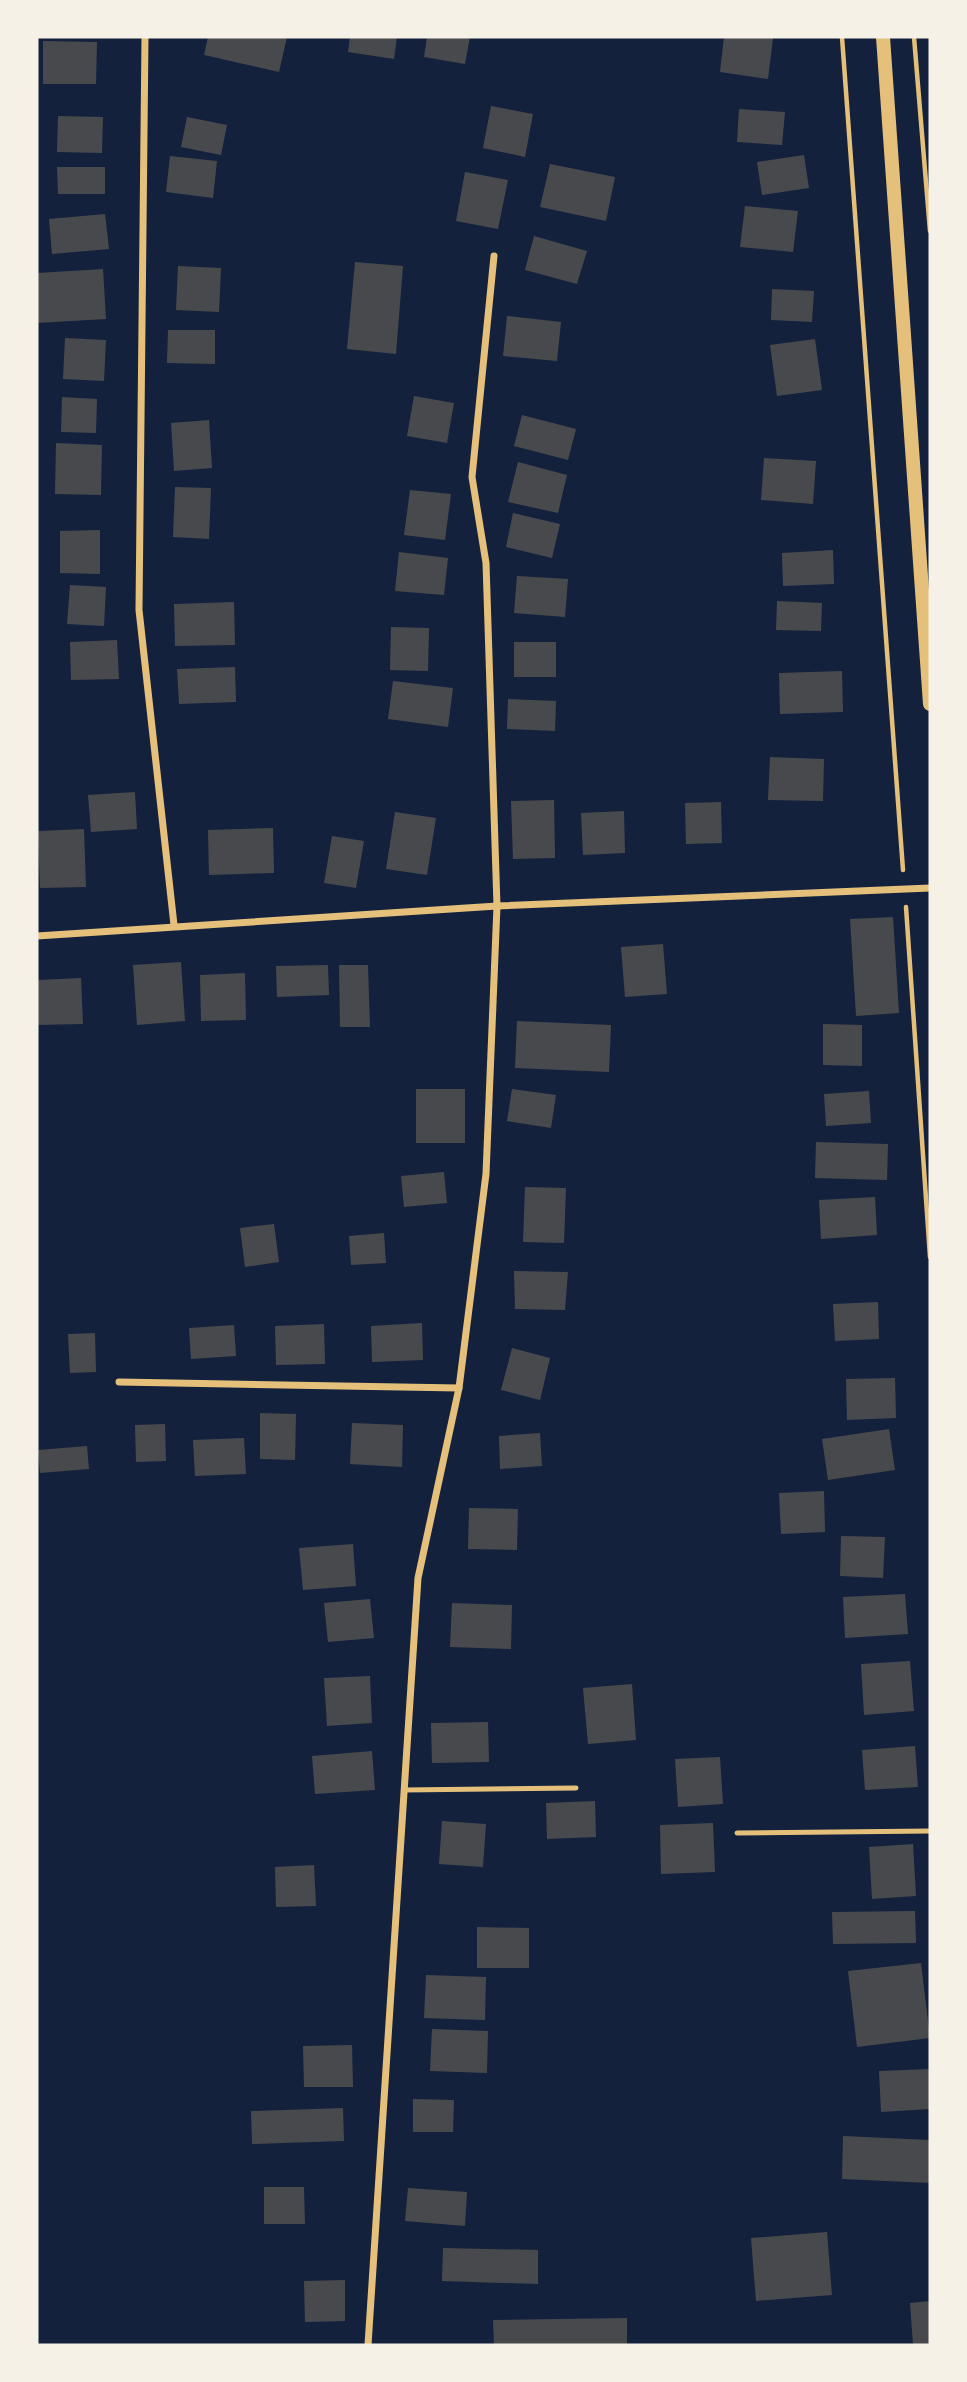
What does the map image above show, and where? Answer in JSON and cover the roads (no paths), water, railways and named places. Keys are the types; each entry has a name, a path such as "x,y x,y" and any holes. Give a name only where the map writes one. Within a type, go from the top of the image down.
{"main road":[{"path":"883,37 930,704"}],"street":[{"path":"145,37 139,610 174,925"},
{"path":"368,2345 418,1577 459,1388 486,1174 497,906 486,563 472,477 494,256"},
{"path":"37,936 497,906 930,888"},
{"path":"119,1382 459,1388"}],"lane":[{"path":"404,1790 576,1788"},
{"path":"737,1833 930,1831"}]}
